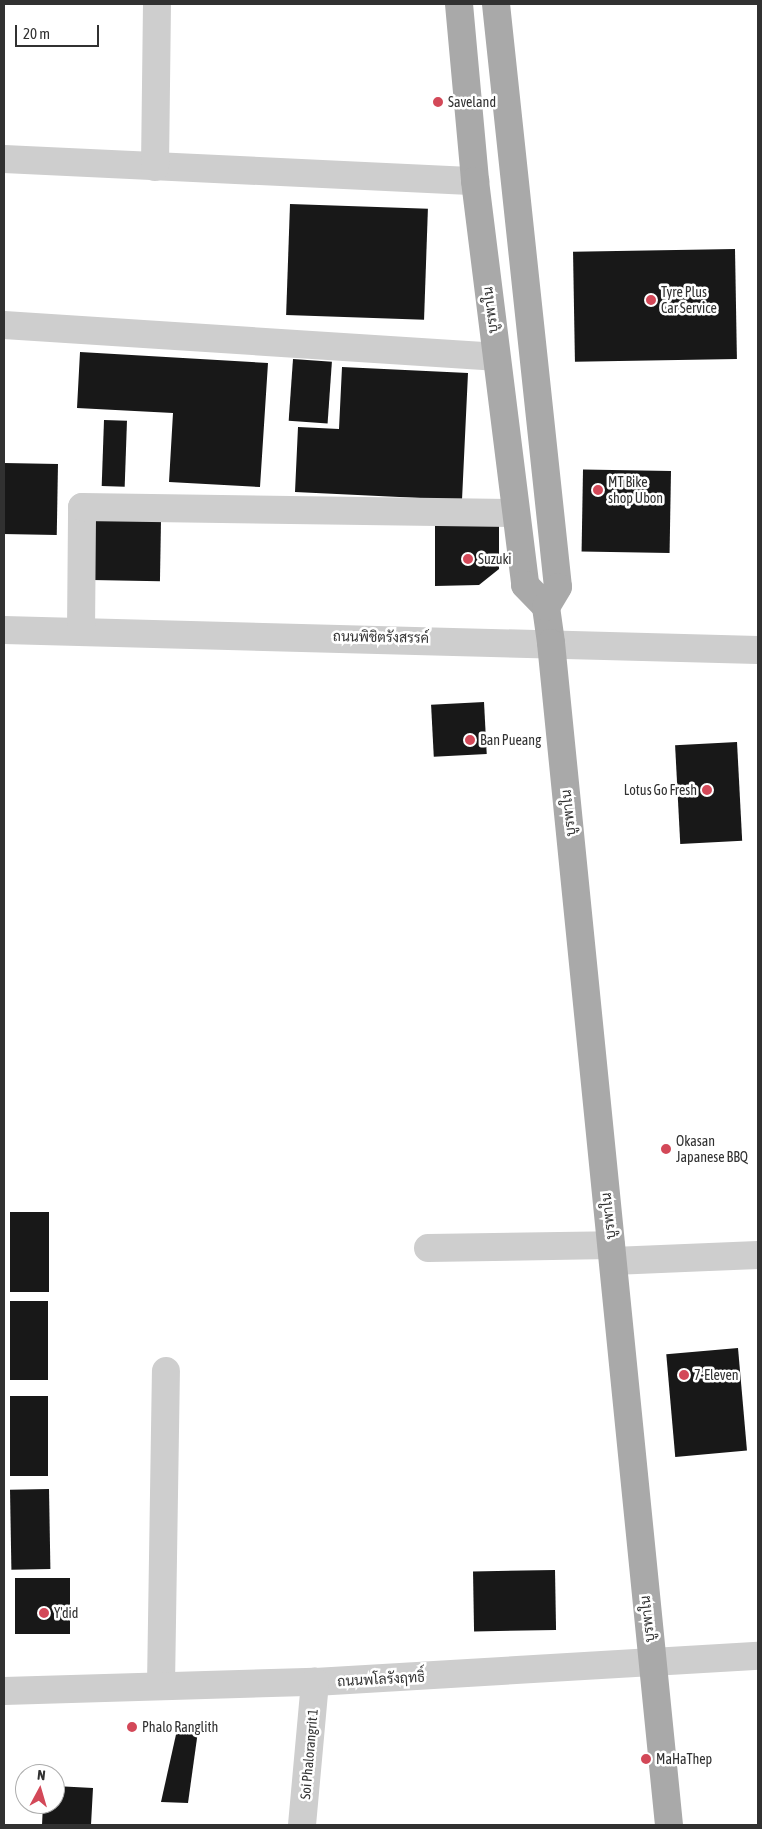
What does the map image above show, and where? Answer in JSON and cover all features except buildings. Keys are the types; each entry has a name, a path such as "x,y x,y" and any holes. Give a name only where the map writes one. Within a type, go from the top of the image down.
{"main road":[{"name":"บูรพาใน","path":"459,4 475,182 524,585 546,607 551,643 669,1825"},
{"path":"496,4 558,587 546,607"},
{"path":"475,182 515,179"}],"street":[{"path":"155,166 157,4"},
{"path":"4,159 475,182"},
{"path":"4,325 496,358"},
{"path":"81,631 82,507 514,513"},
{"name":"ถนนพิชิตรังสรรค์","path":"4,630 551,643 758,650"},
{"path":"428,1248 758,1255"},
{"path":"161,1685 166,1371"},
{"name":"ถนนพโลรังฤทธิ์","path":"4,1690 316,1682 652,1664 758,1656"},
{"name":"Soi Phalorangrit 1","path":"302,1825 316,1682"}],"place":[{"name":"Saveland","path":"438,102"},
{"name":"Tyre Plus Car Service","path":"651,300"},
{"name":"MT Bike shop Ubon","path":"598,490"},
{"name":"Suzuki","path":"468,559"},
{"name":"Ban Pueang","path":"470,740"},
{"name":"Lotus Go Fresh","path":"707,790"},
{"name":"Okasan Japanese BBQ","path":"666,1149"},
{"name":"7-Eleven","path":"684,1375"},
{"name":"Y'did","path":"44,1613"},
{"name":"Phalo Ranglith","path":"132,1727"},
{"name":"MaHaThep","path":"646,1759"}]}
